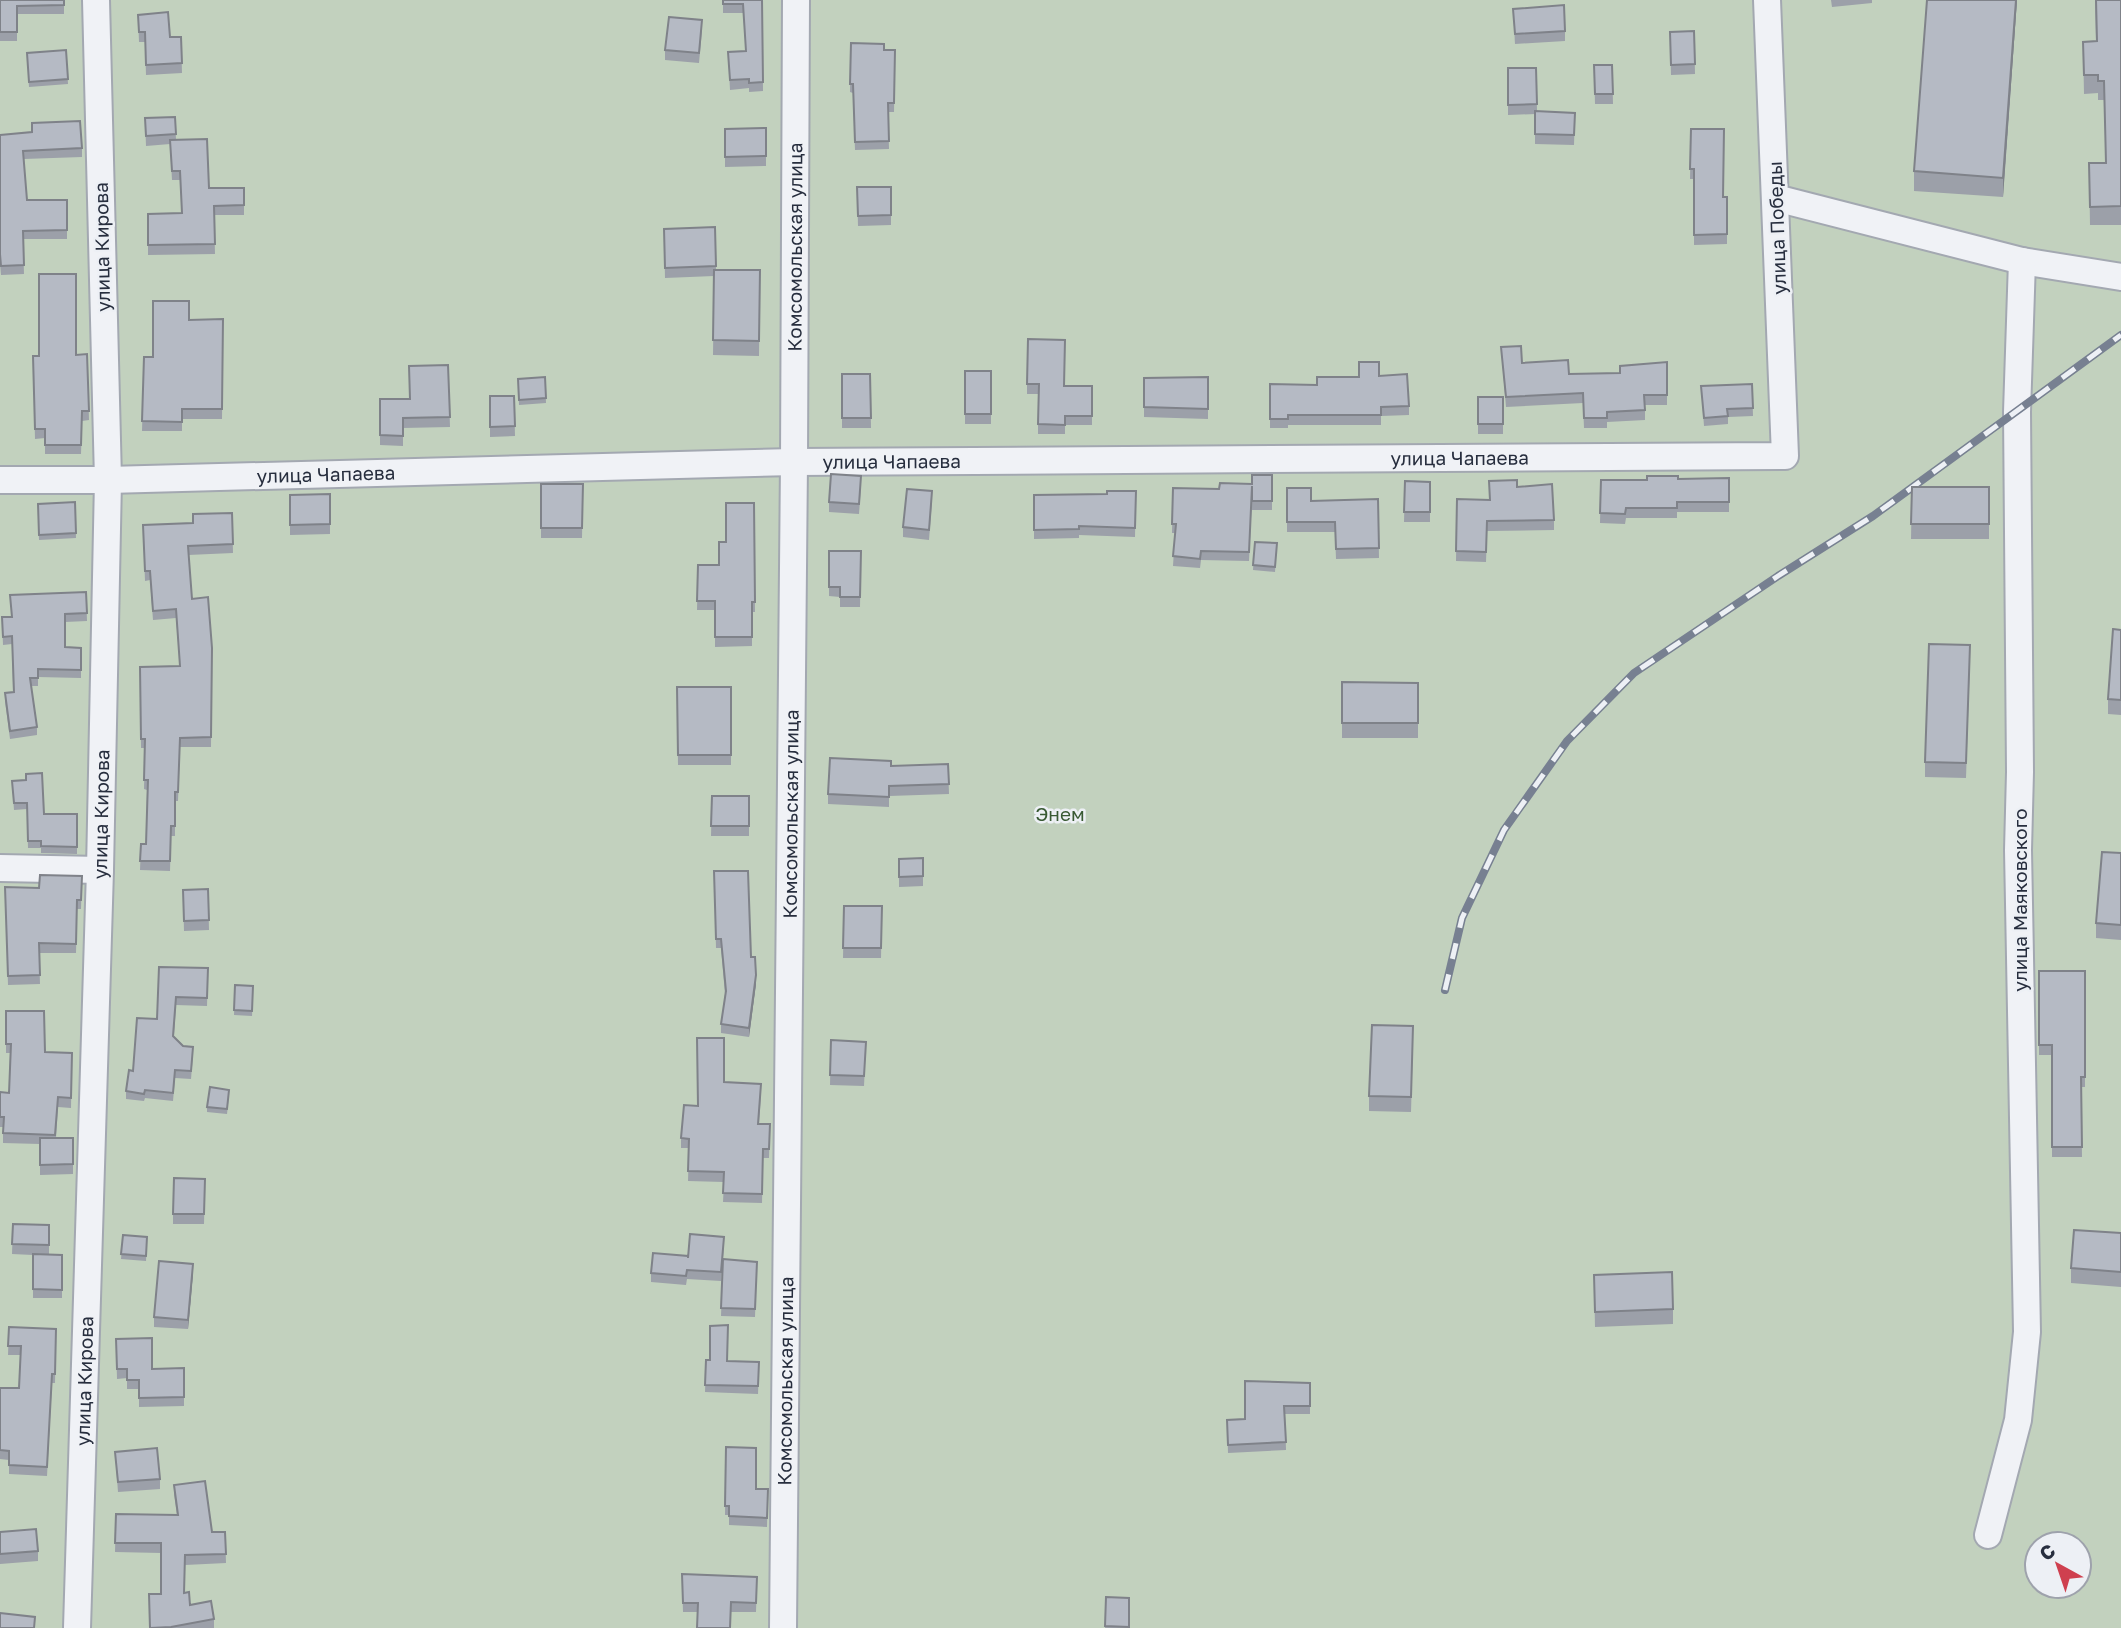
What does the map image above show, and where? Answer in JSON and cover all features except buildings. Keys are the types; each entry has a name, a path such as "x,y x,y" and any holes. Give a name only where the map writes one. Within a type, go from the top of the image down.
{"street":[{"name":"улица Кирова","path":"77,1628 100,870 108,480 96,0"},
{"name":"Комсомольская улица","path":"783,1628 796,0"},
{"name":"улица Победы","path":"1767,0 1785,456"},
{"path":"1776,198 2022,261 2121,276"},
{"name":"улица Маяковского","path":"1988,1535 2018,1420 2026,1332 2018,849 2020,772 2017,411 2022,261"},
{"name":"улица Чапаева","path":"0,480 108,480 794,461 1785,456"},
{"path":"0,868 100,870"}],"green space":[{"name":"Энем","path":"0,0 2121,0 2121,1628 0,1628"}],"railway":[{"path":"1445,990 1462,918 1504,830 1567,741 1634,673 1873,516 2121,335"}]}
